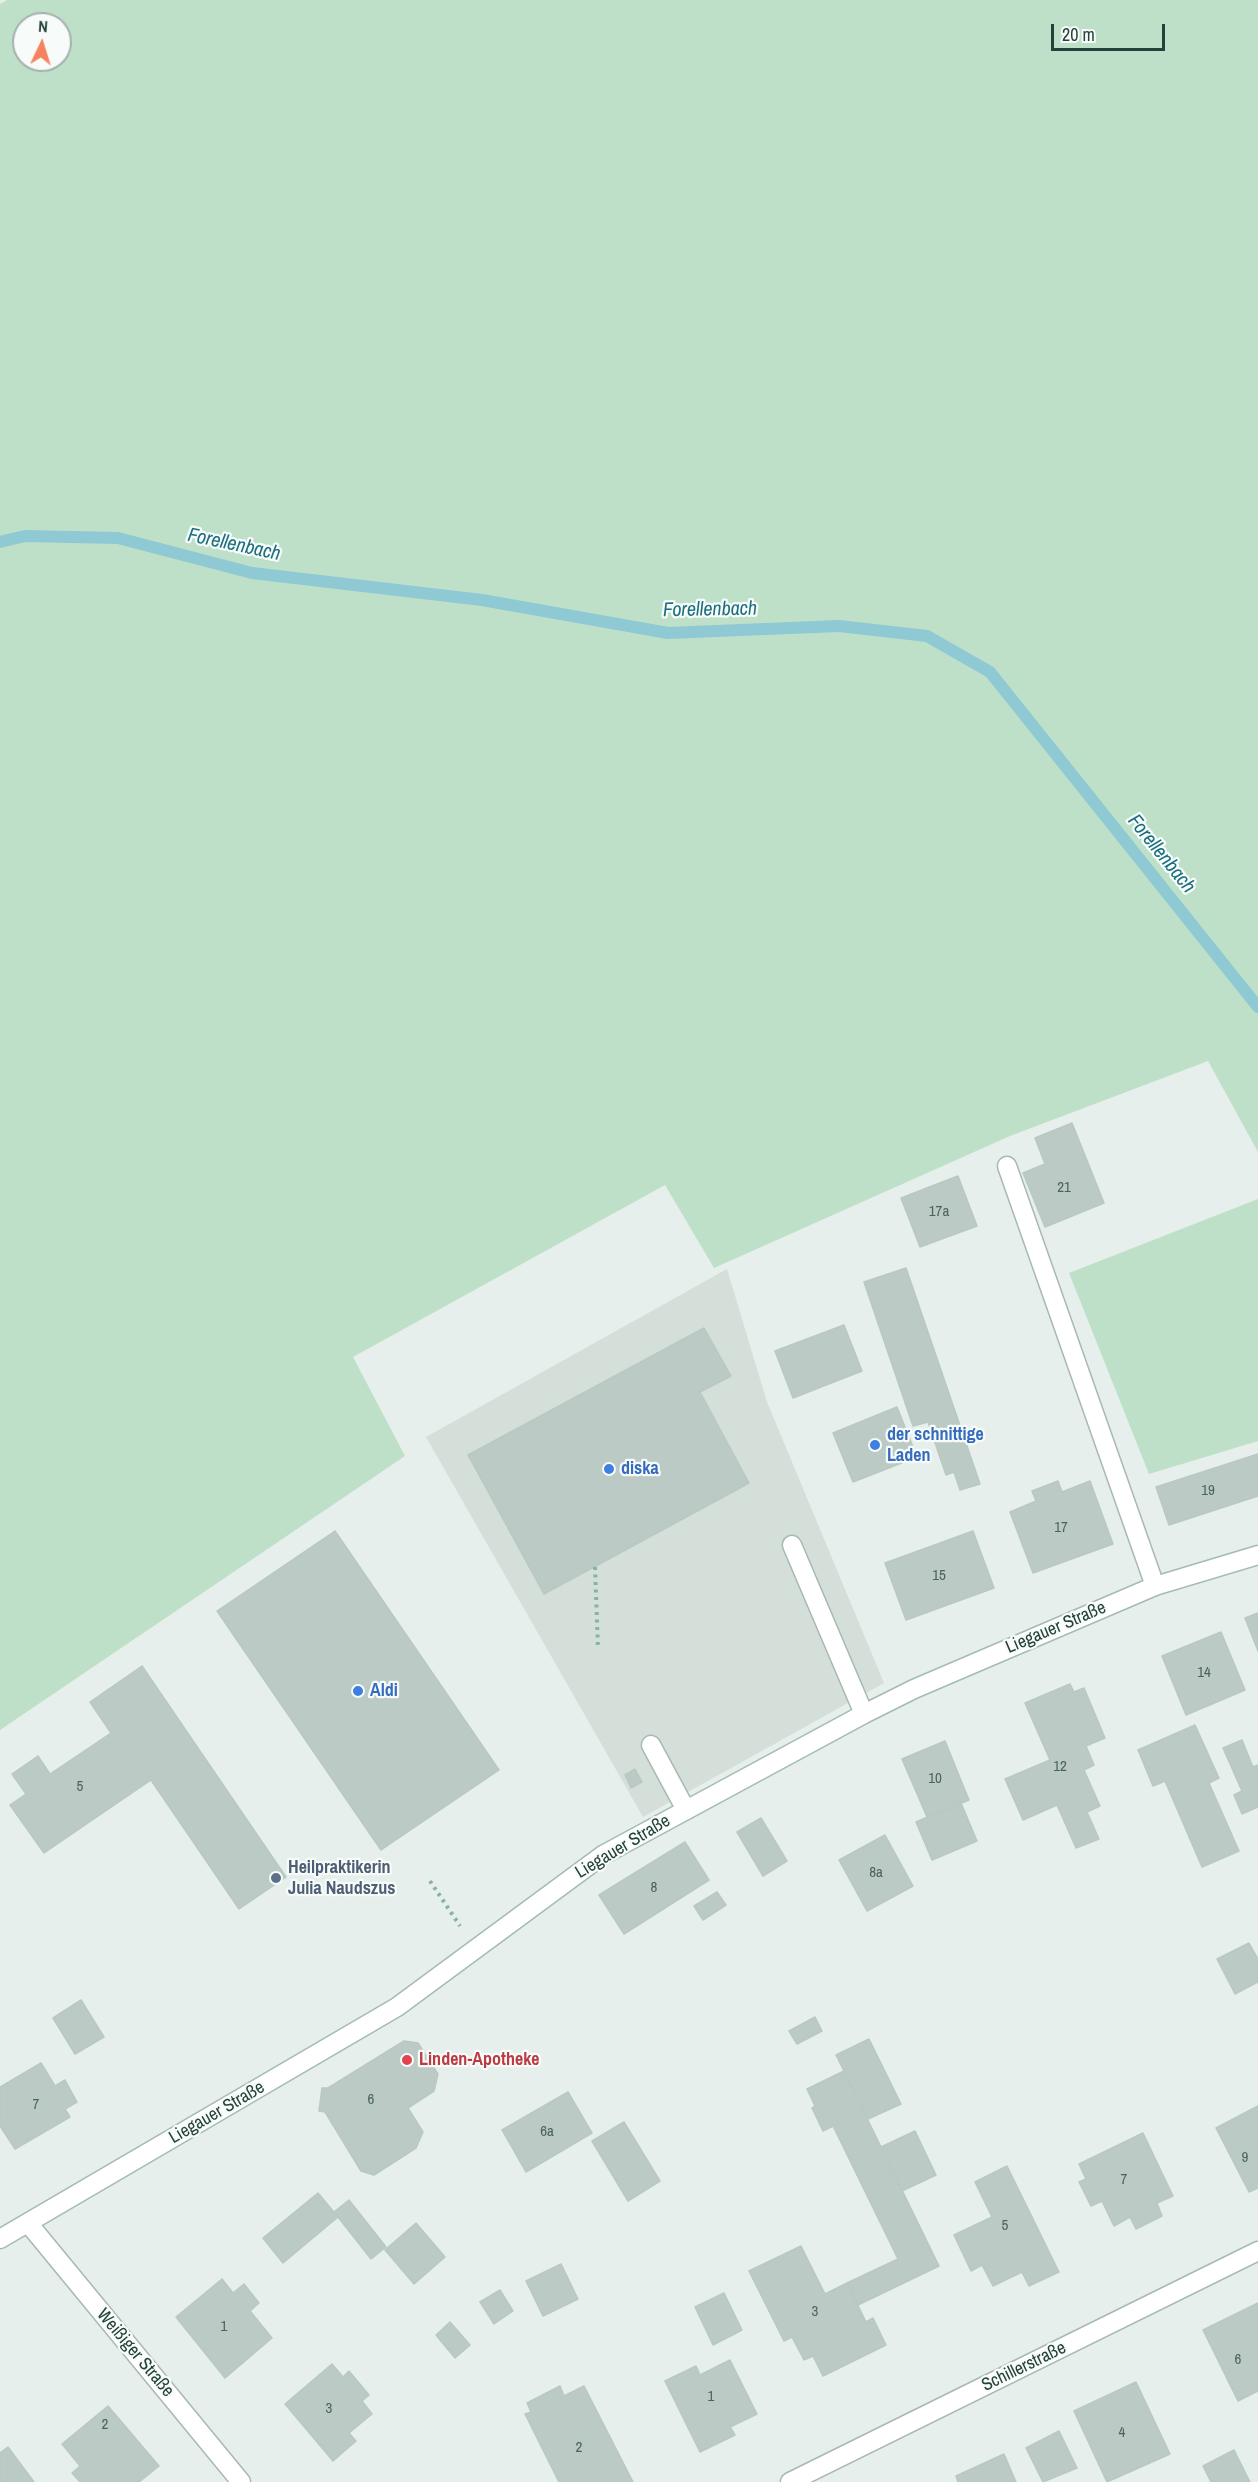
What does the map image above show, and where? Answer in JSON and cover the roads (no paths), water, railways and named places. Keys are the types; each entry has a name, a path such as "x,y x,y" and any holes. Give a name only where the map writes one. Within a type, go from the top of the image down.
{"main road":[{"path":"1007,1166 1155,1586"},
{"path":"792,1545 864,1714"},
{"name":"Liegauer Straße","path":"0,2239 397,2007 603,1855 914,1689 1155,1586 1258,1555"},
{"path":"651,1745 686,1810"},
{"name":"Weißiger Straße","path":"28,2223 242,2482"},
{"name":"Schillerstraße","path":"790,2482 1258,2252"}],"waterway":[{"name":"Forellenbach","path":"0,542 25,536 118,538 252,573 482,600 668,633 839,626 927,636 990,672 1258,1007"}],"place":[{"name":"der schnittige Laden","path":"875,1445"},
{"name":"diska","path":"609,1469"},
{"name":"Aldi","path":"358,1691"},
{"name":"Heilpraktikerin Julia Naudszus","path":"276,1878"},
{"name":"Linden-Apotheke","path":"407,2060"}]}
